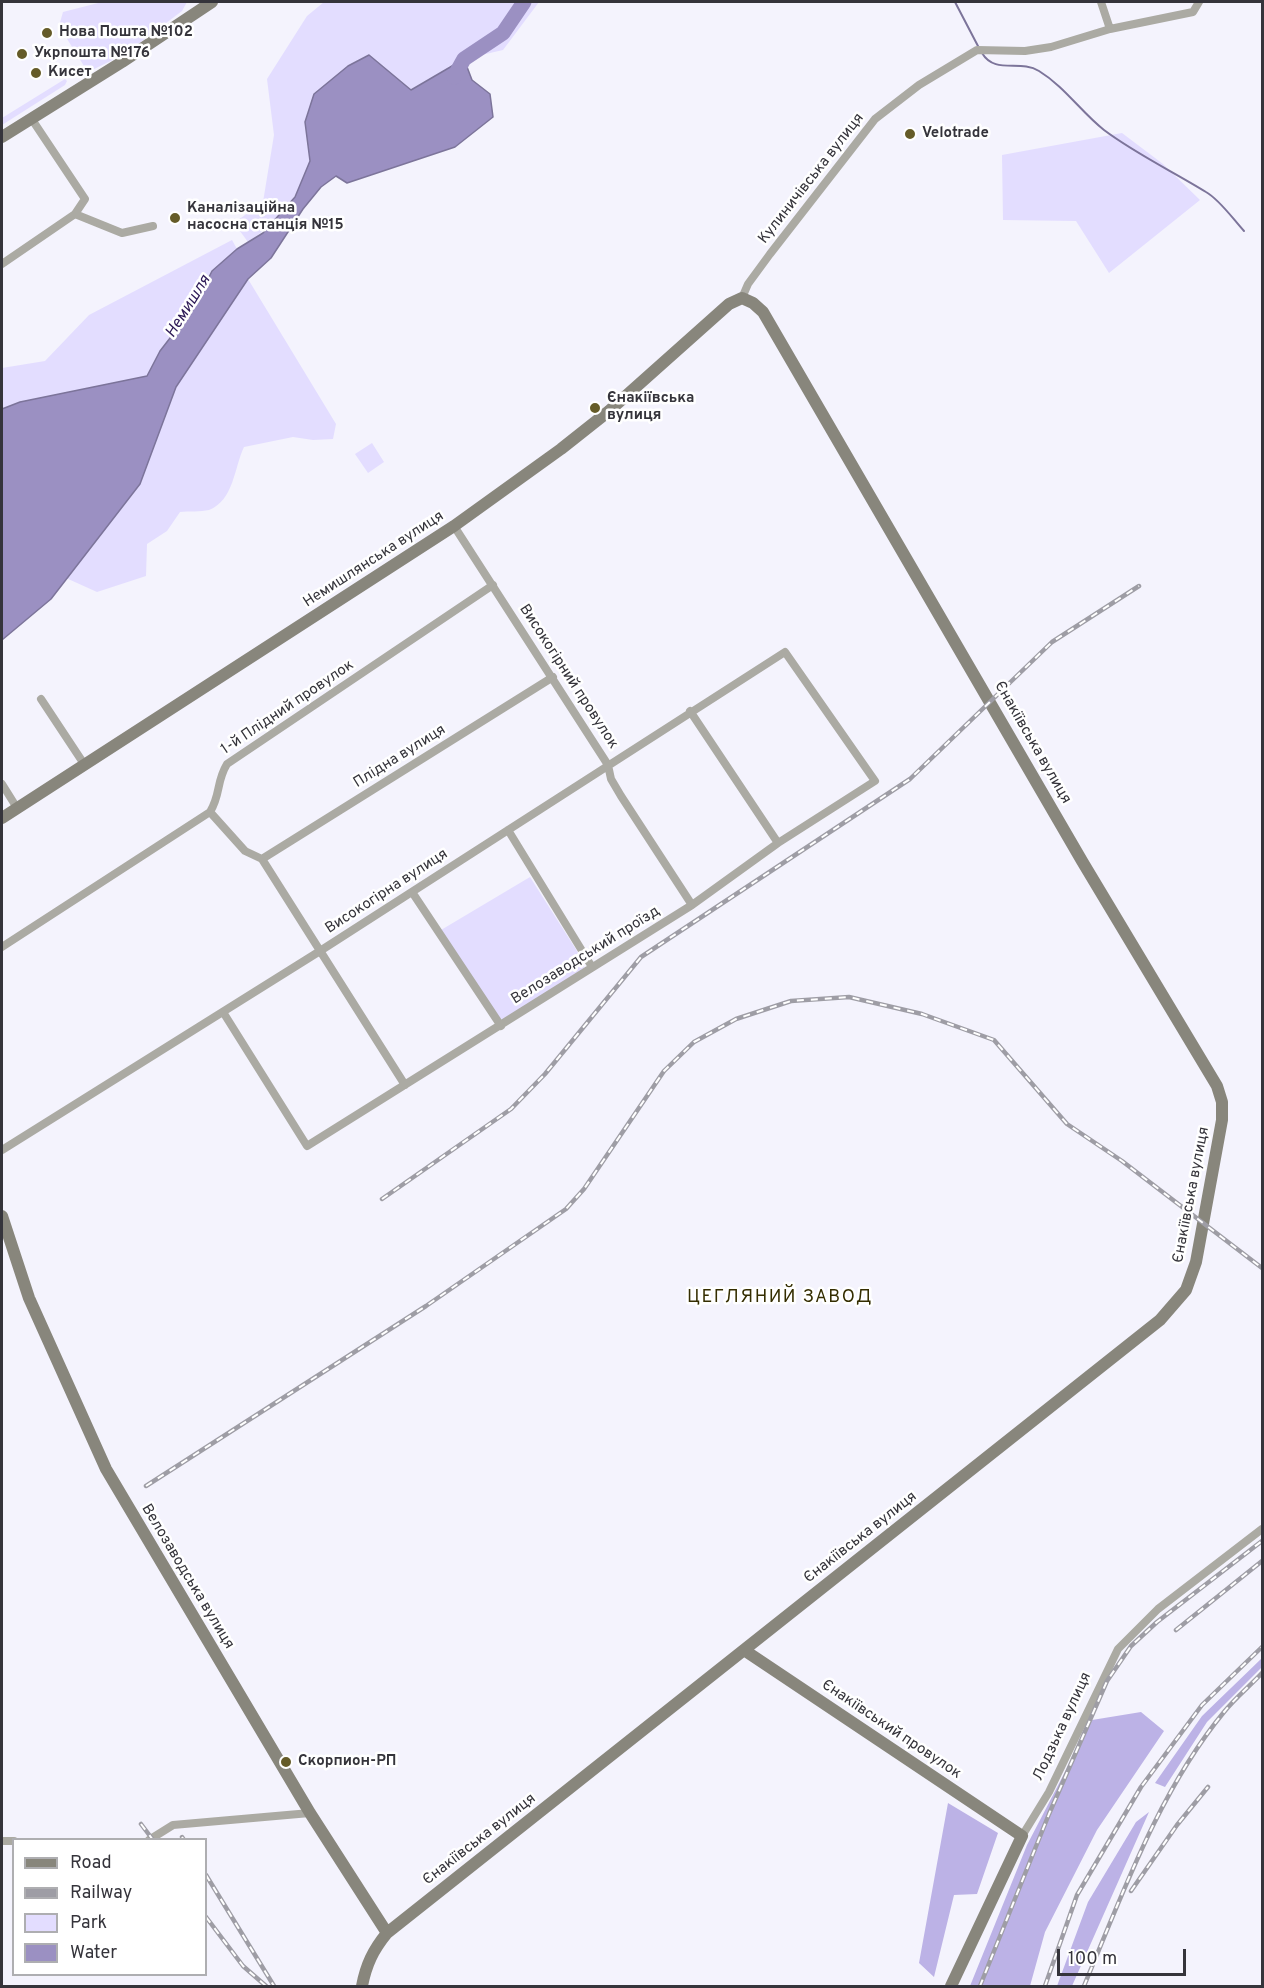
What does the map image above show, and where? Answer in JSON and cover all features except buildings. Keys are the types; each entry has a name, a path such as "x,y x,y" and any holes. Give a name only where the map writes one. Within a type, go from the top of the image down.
{"street":[{"path":"2,137 212,2"},
{"path":"1101,2 1110,29"},
{"name":"Кулиничівська вулиця","path":"742,298 759,269 875,119 919,86 982,50 1025,51 1042,48 1110,29 1193,12 1199,2"},
{"path":"2,264 75,214 85,199 32,118"},
{"path":"75,214 122,233 153,226"},
{"name":"Немишлянська вулиця","path":"2,818 454,526 577,437 729,304 742,298"},
{"name":"Єнакіївська вулиця","path":"362,1986 370,1957 387,1933 1167,1313 1186,1290 1196,1262 1222,1120 1222,1102 1217,1086 1082,861 763,312 742,298"},
{"name":"Високогірний провулок","path":"454,526 553,677 608,765 611,779 621,796 692,905"},
{"name":"1-й Плідний провулок","path":"210,812 218,798 219,777 227,764 493,585"},
{"name":"Високогірна вулиця","path":"2,1150 320,951 784,652 875,781"},
{"name":"Плідна вулиця","path":"262,859 553,677"},
{"path":"41,699 84,764"},
{"path":"690,711 778,843"},
{"name":"Велозаводський проїзд","path":"223,1012 307,1146 692,905 778,843 875,781"},
{"path":"2,784 17,808"},
{"path":"2,947 210,812 245,851 262,859 405,1085"},
{"path":"508,830 592,967"},
{"path":"412,892 501,1026"},
{"name":"Велозаводська вулиця","path":"2,1216 28,1298 106,1469 310,1813 387,1933"},
{"name":"Лодзька вулиця","path":"951,1986 1022,1836 1049,1792 1118,1649 1158,1609 1263,1529"},
{"name":"Єнакіївський провулок","path":"744,1650 1022,1836"},
{"path":"151,1838 173,1825 310,1813"}],"green space":[{"path":"102,2 187,2 182,11 125,54 90,71 84,66 59,26 63,12"},
{"path":"324,2 539,2 503,50 464,59 411,90 369,55 305,122 310,160 302,183 287,207 248,242 234,223 263,202 274,135 267,79 307,16"},
{"path":"65,79 67,81 65,85 2,125 2,118"},
{"path":"1122,133 1163,164 1200,200 1109,273 1076,221 1003,220 1002,155"},
{"path":"232,240 237,249 212,272 194,307 160,351 147,376 20,402 2,409 2,368 45,361 89,315"},
{"path":"248,279 336,424 333,439 313,440 293,437 244,447 224,499 206,511 180,512 167,531 147,544 146,576 97,592 66,578 140,484 176,387"},
{"path":"372,443 384,462 368,473 355,454"},
{"path":"530,877 584,962 584,968 505,1020 499,1018 441,930"}],"shaded area":[{"path":"1261,1659 1262,1667 1207,1722 1165,1787 1155,1783 1202,1716"},
{"path":"1141,1712 1164,1731 1097,1830 1045,1932 1030,1986 970,1986 1027,1845 1092,1720"},
{"path":"948,1803 998,1833 977,1894 954,1895 934,1977 919,1963"},
{"path":"1149,1812 1072,1986 1057,1986 1088,1902 1136,1822"}],"water":[{"path":"369,55 411,90 464,59 472,80 490,94 493,117 455,147 347,183 336,176 321,187 303,209 271,258 248,279 176,387 140,484 51,599 2,640 2,409 20,402 147,376 160,351 194,307 212,271 237,249 263,233 295,197 310,161 305,122 314,94 348,66"}],"waterway":[{"name":"Немишля","path":"454,77 464,59 503,33 524,2"},
{"path":"955,2 979,48"},
{"path":"982,53 987,60 994,63 1032,68 1048,77 1116,139 1211,195 1244,231"}],"railway":[{"path":"382,1199 511,1109 545,1074 641,957 910,779 1052,642 1139,586"},
{"path":"146,1486 426,1306 566,1209 584,1189 664,1071 694,1042 736,1019 791,1001 849,997 922,1014 994,1040 1067,1124 1122,1161 1262,1268"},
{"path":"980,1986 1049,1814 1107,1681 1131,1646 1157,1622 1262,1541"},
{"path":"1176,1630 1262,1561"},
{"path":"1045,1986 1077,1895 1141,1787 1202,1705 1262,1647"},
{"path":"1084,1986 1128,1879 1180,1775 1224,1712 1262,1673"},
{"path":"1131,1891 1177,1825 1208,1787"},
{"path":"141,1824 152,1838"},
{"path":"207,1877 274,1986"},
{"path":"207,1918 243,1966 266,1986"}],"place":[{"name":"Нова Пошта №102","path":"47,33"},
{"name":"Укрпошта №176","path":"22,54"},
{"name":"Кисет","path":"36,73"},
{"name":"Velotrade","path":"910,134"},
{"name":"Каналізаційна насосна станція №15","path":"175,218"},
{"name":"Єнакіївська вулиця","path":"595,408"},
{"name":"Скорпион-РП","path":"286,1762"}],"district":[{"name":"ЦЕГЛЯНИЙ ЗАВОД","path":"780,1298"}]}
